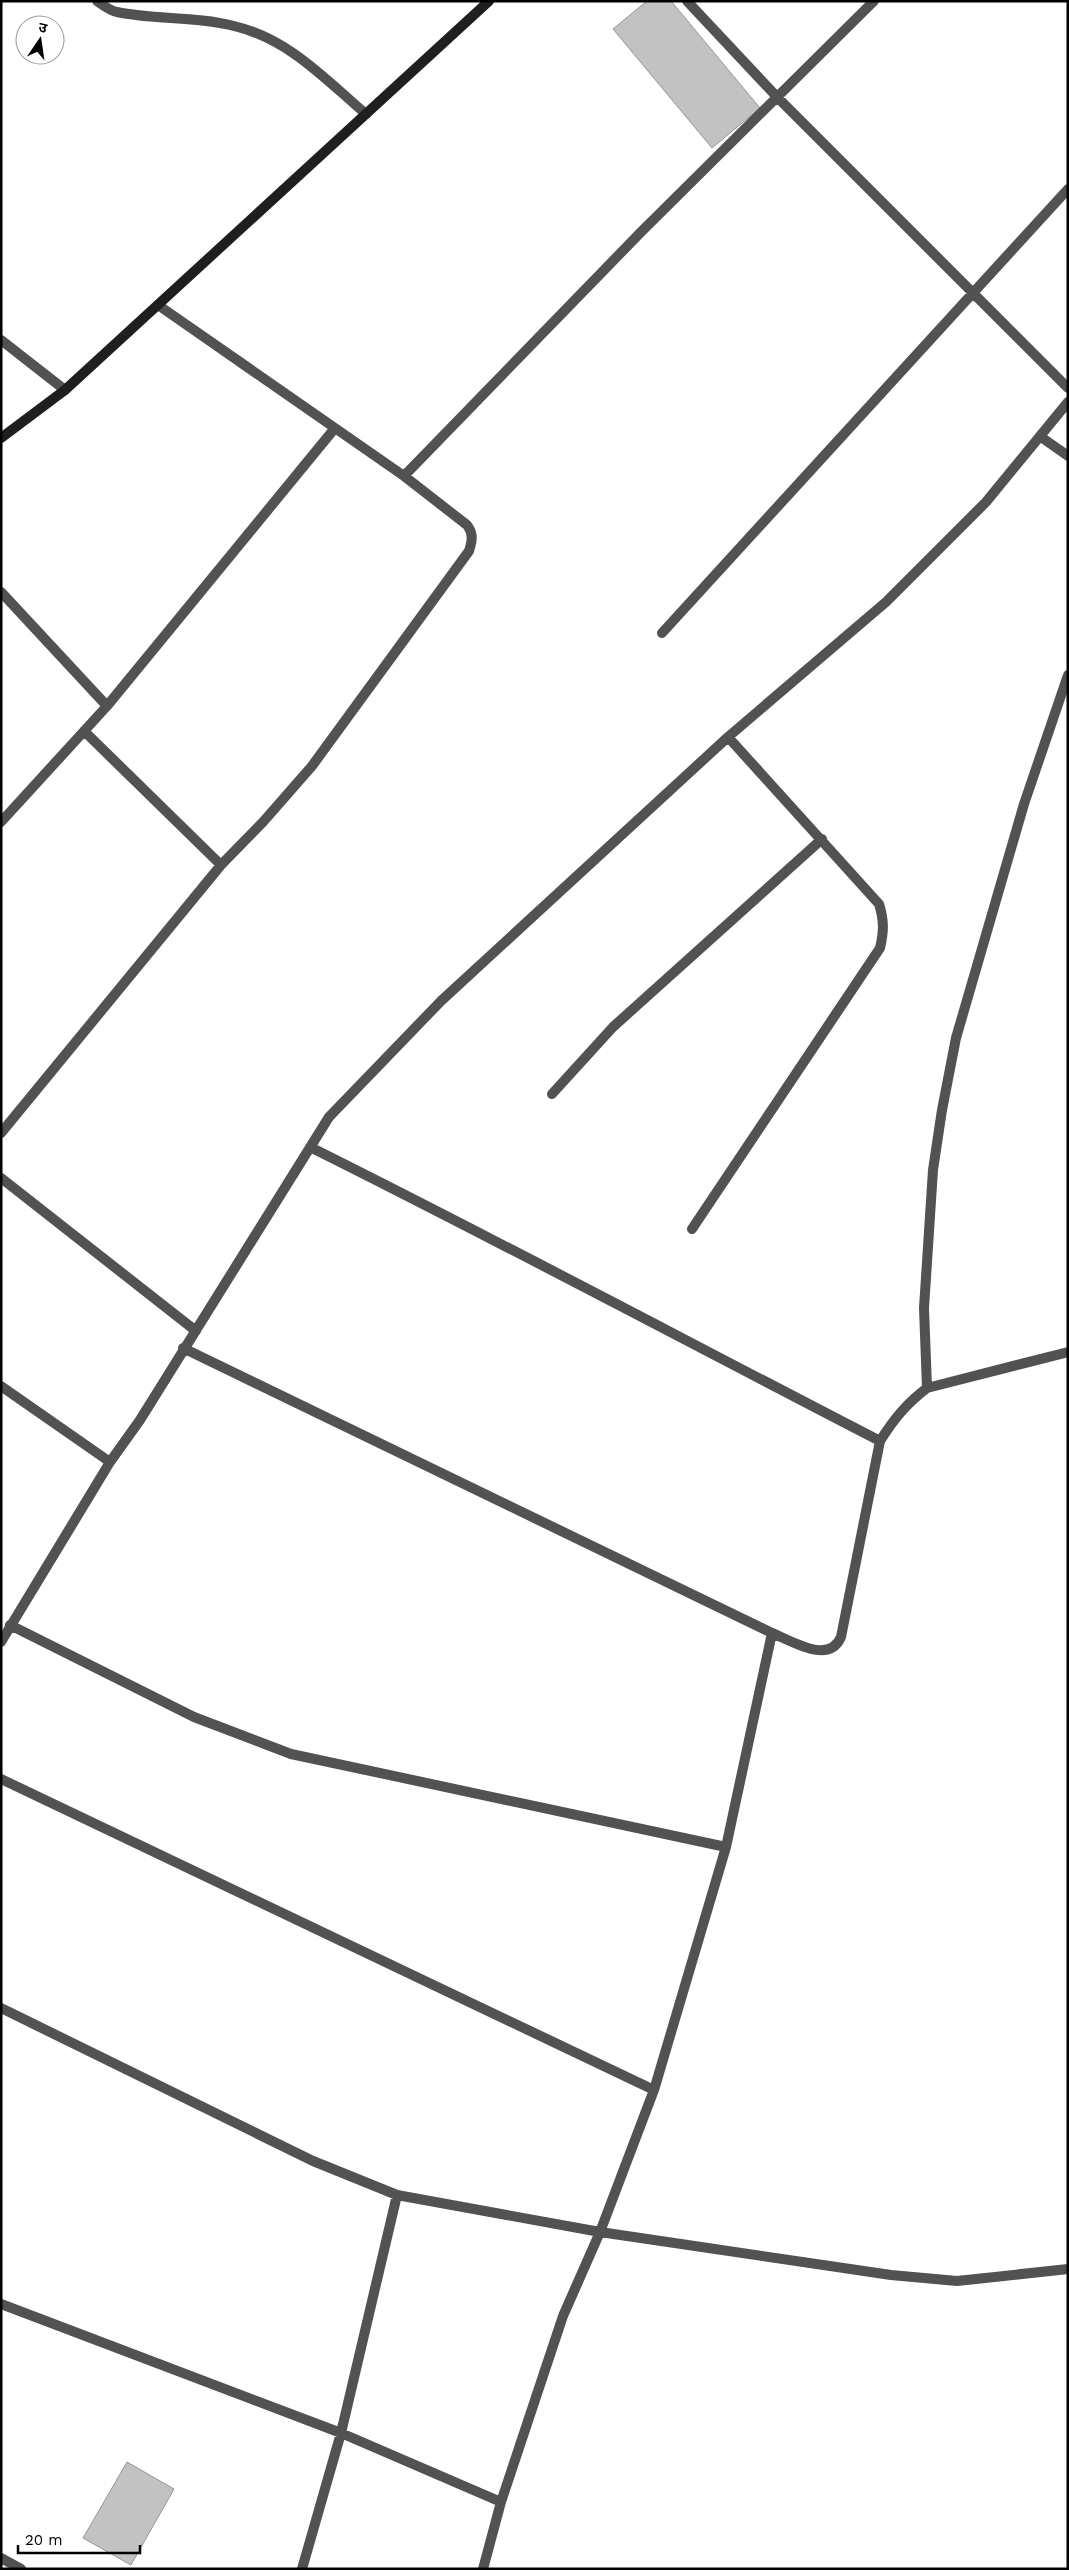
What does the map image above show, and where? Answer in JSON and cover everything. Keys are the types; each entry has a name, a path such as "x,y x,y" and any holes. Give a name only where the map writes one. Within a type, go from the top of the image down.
{"main road":[{"path":"1,438 65,390 489,1"}],"street":[{"path":"96,1 115,12 197,19 234,26 265,35 299,56 366,114"},
{"path":"115,12 121,1"},
{"path":"687,1 778,98 1068,388"},
{"path":"404,476 641,232 874,1"},
{"path":"662,633 972,292 1068,190"},
{"path":"1,1134 221,865 263,822 312,766 469,551 473,539 471,530 467,525 404,476 158,305"},
{"path":"1,340 65,390"},
{"path":"1,1642 110,1462 140,1420 328,1116 441,1001 728,737 886,602 986,502 1068,402"},
{"path":"1,822 107,706 335,428"},
{"path":"1041,437 1068,456"},
{"path":"1,592 107,706"},
{"path":"928,1388 924,1308 933,1170 956,1038 1024,804 1068,675"},
{"path":"84,731 221,865"},
{"path":"692,1229 880,948 884,921 879,904 728,737"},
{"path":"552,1094 613,1027 822,840"},
{"path":"310,1147 473,1228 608,1301 880,1441"},
{"path":"1,1178 196,1331"},
{"path":"183,1348 772,1633 803,1646 829,1651 838,1646 841,1637 880,1441 896,1415 909,1402 928,1388 1068,1352"},
{"path":"1,1386 110,1462"},
{"path":"10,1625 194,1717 291,1754 726,1847"},
{"path":"483,2569 501,2502 563,2316 600,2232 654,2090 726,1847 772,1633"},
{"path":"1,1779 654,2090"},
{"path":"1,2008 313,2160 397,2195 600,2232 891,2275 957,2281 1068,2269"},
{"path":"302,2569 341,2434 397,2195"},
{"path":"1,2304 341,2434 501,2502"},
{"path":"1,2558 21,2569"}],"building":[{"path":"647,1 671,1 760,108 712,148 613,29"},
{"path":"127,2462 174,2489 131,2565 83,2538"}]}
